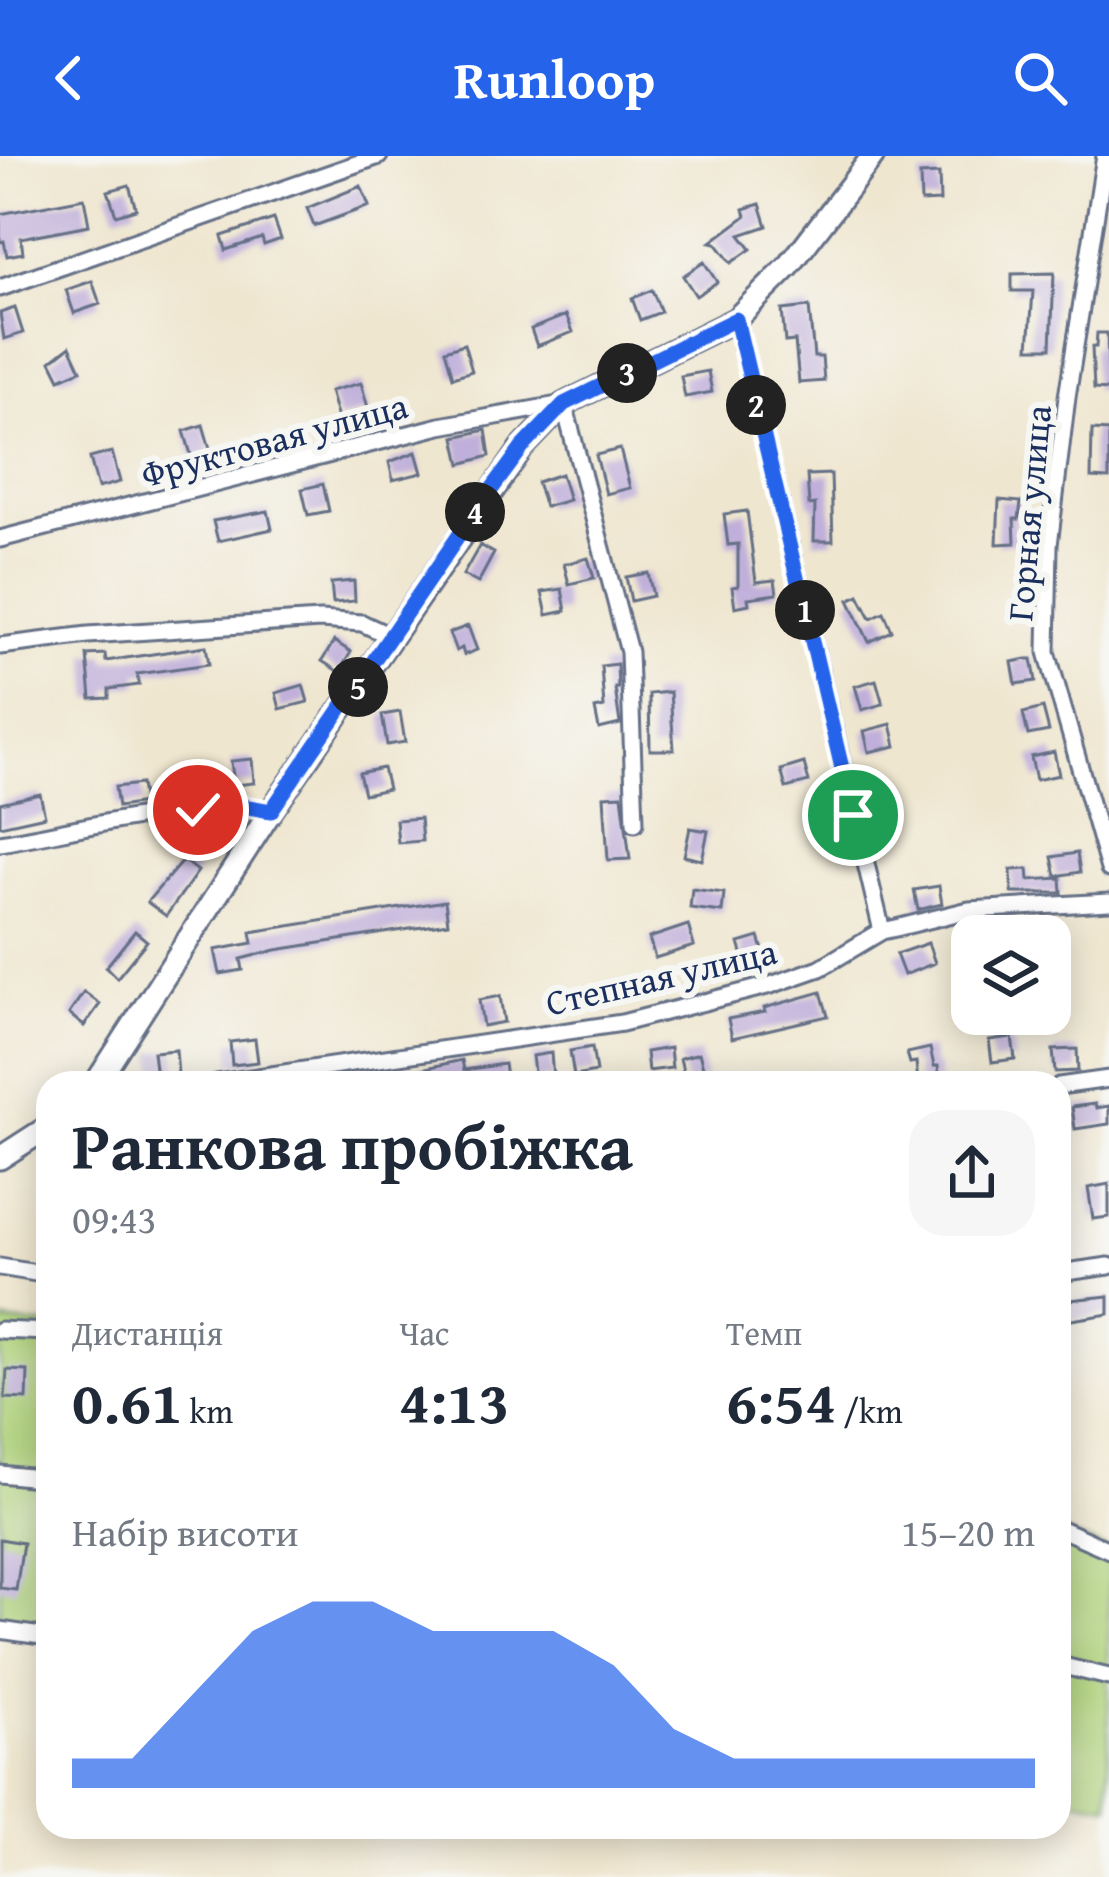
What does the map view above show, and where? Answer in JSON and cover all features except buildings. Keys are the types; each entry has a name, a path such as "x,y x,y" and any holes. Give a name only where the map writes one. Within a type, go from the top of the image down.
{"main road":[{"path":"104,1071 271,811 522,448 564,404 736,319 789,266 873,156"},
{"path":"0,1158 36,1135"}],"street":[{"path":"0,288 379,156"},
{"name":"Горная улица","path":"1105,156 1052,524 1047,652 1109,869"},
{"path":"736,319 882,932"},
{"path":"564,404 629,652 635,823"},
{"name":"Фруктовая улица","path":"0,538 440,426 564,404"},
{"path":"0,646 88,635 320,620 362,623 392,638"},
{"path":"0,843 198,810 243,806 271,811"},
{"name":"Степная улица","path":"298,1071 622,1023 697,1006 820,968 882,932 969,910 1109,902"},
{"path":"1071,1084 1109,1079"},
{"path":"1071,1271 1109,1266"},
{"path":"0,1267 36,1273"},
{"path":"0,1330 36,1332"},
{"path":"0,1474 36,1478"},
{"path":"1071,1533 1109,1550"},
{"path":"0,1630 36,1635"},
{"path":"1071,1668 1109,1677"}],"green space":[{"path":"0,1321 36,1325 36,1632 0,1626"},
{"path":"1071,1535 1109,1550 1109,1805 1071,1799"}],"route":[{"path":"198,810 243,806 271,811 475,512 522,448 564,404 736,319 853,815"}]}
